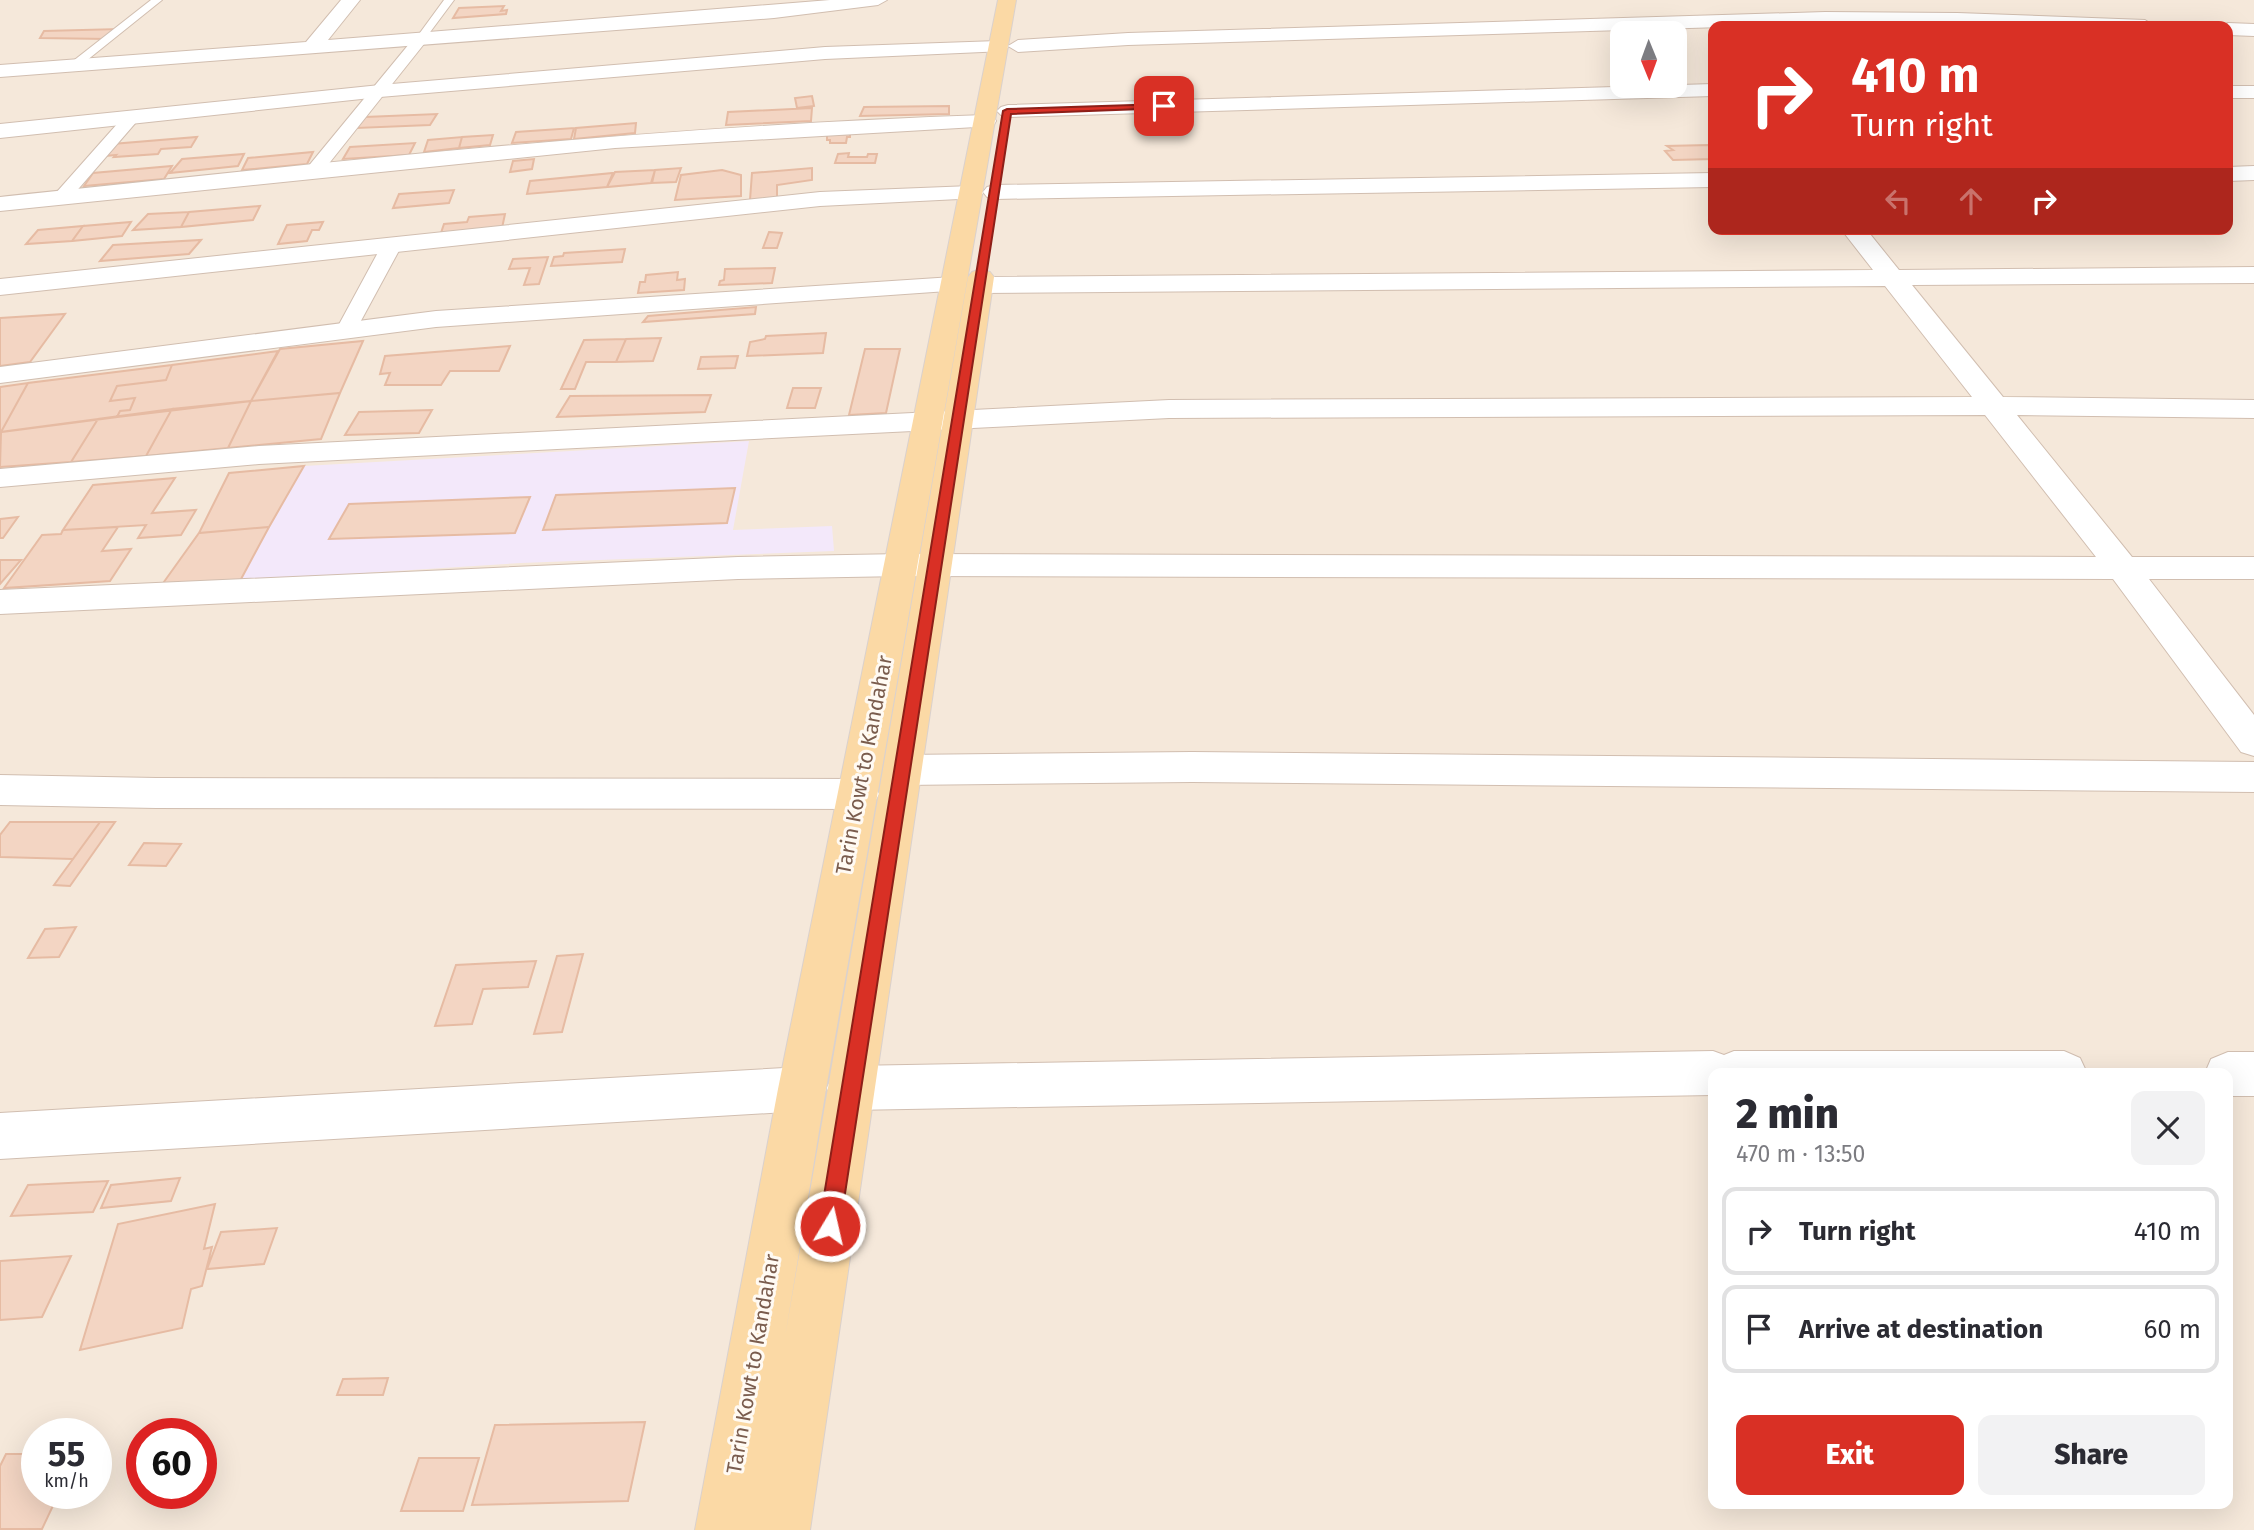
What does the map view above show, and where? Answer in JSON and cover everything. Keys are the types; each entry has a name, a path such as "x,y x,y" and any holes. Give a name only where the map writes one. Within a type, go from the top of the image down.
{"main road":[{"name":"Tarin Kowt to Kandahar","path":"1007,0 1008,47"},
{"name":"Tarin Kowt to Kandahar","path":"724,1530 802,1089 859,794 919,565 1008,47 1025,0"},
{"name":"Tarin Kowt to Kandahar","path":"781,1530 902,770 919,565"}],"street":[{"path":"310,49 351,0"},
{"path":"0,71 310,49 775,6 878,0"},
{"path":"1674,0 1706,41"},
{"path":"1780,21 2011,21"},
{"path":"0,131 380,91 633,71 825,52 1008,47 1128,39 1708,22"},
{"path":"2233,29 2254,30"},
{"path":"313,172 419,40"},
{"path":"0,204 645,141 883,124 994,130 1708,90"},
{"path":"2233,92 2254,92"},
{"path":"61,198 132,117"},
{"path":"2233,174 2254,173"},
{"path":"0,286 820,199 983,192 1708,180"},
{"path":"1858,235 2123,568 2254,742"},
{"path":"346,330 392,245"},
{"path":"0,375 436,318 966,285 2254,275"},
{"path":"0,478 260,455 1169,409 1996,406 2254,409"},
{"path":"0,602 738,568 919,565 2254,568"},
{"path":"902,770 1206,767 2254,777"},
{"path":"0,790 156,793 859,794"},
{"path":"851,1088 1708,1073"},
{"path":"2233,1074 2254,1074"},
{"path":"0,1136 802,1089"}],"lane":[{"path":"72,67 157,0"},
{"path":"419,40 449,0"}],"shaded area":[{"path":"0,0 2254,0 2254,1530 0,1530"},
{"path":"749,441 733,530 832,526 834,551 521,563 240,581 304,466"}],"building":[{"path":"504,6 501,11 507,10 506,14 453,18 459,8"},
{"path":"119,29 107,39 40,38 44,31"},
{"path":"812,96 814,106 797,108 795,98"},
{"path":"949,106 949,114 860,116 864,107"},
{"path":"812,108 811,121 726,125 728,112"},
{"path":"437,114 430,125 357,128 365,117"},
{"path":"636,123 635,133 574,139 576,128"},
{"path":"574,128 571,139 512,143 516,132"},
{"path":"850,134 846,143 830,143 830,140 827,140 827,135"},
{"path":"493,135 490,145 459,148 462,137"},
{"path":"197,137 191,147 161,149 158,154 104,156 112,144"},
{"path":"462,137 459,148 424,152 428,140"},
{"path":"415,143 409,155 343,159 350,147"},
{"path":"1708,145 1708,159 1673,160 1665,151 1673,150 1667,146"},
{"path":"313,152 307,164 242,170 248,158"},
{"path":"849,153 848,157 877,154 875,163 835,163 838,154"},
{"path":"244,154 238,166 170,173 182,159"},
{"path":"534,159 532,169 510,172 513,161"},
{"path":"172,166 164,179 84,186 93,173"},
{"path":"681,168 676,182 652,183 655,170"},
{"path":"812,168 812,180 777,185 777,198 750,200 752,173"},
{"path":"655,170 651,183 607,187 615,172"},
{"path":"722,170 741,175 741,196 675,200 681,175"},
{"path":"613,173 607,187 527,194 530,181"},
{"path":"454,190 449,203 393,208 399,194"},
{"path":"260,206 253,220 181,227 189,212"},
{"path":"189,212 181,227 133,230 148,214"},
{"path":"505,214 502,228 441,233 444,224 467,222 469,217"},
{"path":"131,222 122,236 72,241 83,226"},
{"path":"323,222 319,230 312,230 307,241 278,244 287,225"},
{"path":"83,226 72,241 26,244 38,230"},
{"path":"769,232 782,233 777,248 763,248"},
{"path":"201,240 189,254 100,261 113,245"},
{"path":"625,249 622,262 551,266 554,257 563,256 564,253"},
{"path":"548,257 539,284 524,285 530,268 509,269 513,259"},
{"path":"775,268 772,283 719,285 720,281 724,280 725,269"},
{"path":"678,272 677,280 685,279 684,290 638,293 640,282 645,282 646,275"},
{"path":"756,307 755,314 643,322 648,316"},
{"path":"65,314 30,362 0,366 0,318"},
{"path":"826,333 823,353 747,356 750,342 765,339 766,336"},
{"path":"661,338 653,361 616,362 626,339"},
{"path":"626,339 616,362 586,362 575,389 561,389 584,340"},
{"path":"363,341 340,393 251,401 280,349"},
{"path":"510,346 499,371 450,371 441,385 385,385 390,373 380,374 385,356"},
{"path":"865,349 900,349 886,413 849,415"},
{"path":"278,351 251,401 117,417 120,411 130,410 135,398 110,401 117,386 166,380 172,365"},
{"path":"738,356 735,368 698,369 701,357"},
{"path":"172,365 166,380 117,386 110,401 135,398 130,410 120,411 117,417 1,432 28,383"},
{"path":"28,383 1,432 0,432 0,387"},
{"path":"793,388 821,388 815,408 787,408"},
{"path":"340,393 321,439 228,448 251,401"},
{"path":"711,395 705,412 557,417 570,396"},
{"path":"251,401 228,448 146,456 172,409"},
{"path":"172,409 146,456 71,462 98,419"},
{"path":"432,410 419,433 345,435 359,412"},
{"path":"98,419 71,462 0,467 1,432"},
{"path":"304,466 269,527 199,533 229,473"},
{"path":"175,478 152,513 196,510 181,535 138,538 146,525 63,530 93,485"},
{"path":"735,488 727,523 543,530 556,495"},
{"path":"530,497 515,533 329,539 349,504"},
{"path":"18,517 3,538 0,538 0,519"},
{"path":"118,527 102,551 131,549 110,581 4,588 42,535 61,534 63,530"},
{"path":"269,527 240,581 161,586 199,533"},
{"path":"0,560 21,560 0,584"},
{"path":"10,822 100,822 73,859 0,857 0,835"},
{"path":"100,822 115,822 70,886 54,885"},
{"path":"144,843 181,844 166,866 129,865"},
{"path":"76,927 59,957 28,958 45,929"},
{"path":"583,954 562,1032 534,1034 557,956"},
{"path":"536,961 528,987 483,989 472,1024 435,1026 456,965"},
{"path":"180,1178 171,1201 101,1208 111,1185"},
{"path":"108,1181 93,1212 11,1216 28,1185"},
{"path":"215,1204 204,1249 212,1247 202,1286 191,1289 182,1328 80,1350 118,1224"},
{"path":"277,1228 264,1264 207,1269 221,1232"},
{"path":"71,1256 42,1317 0,1320 0,1261"},
{"path":"388,1378 383,1395 337,1395 343,1379"},
{"path":"645,1422 628,1501 472,1505 495,1425"},
{"path":"6,1454 21,1454 21,1509 51,1509 42,1529 0,1529 0,1466"},
{"path":"419,1458 479,1458 463,1511 401,1511"}],"route":[{"path":"830,1226 1007,111 1164,106"}]}
